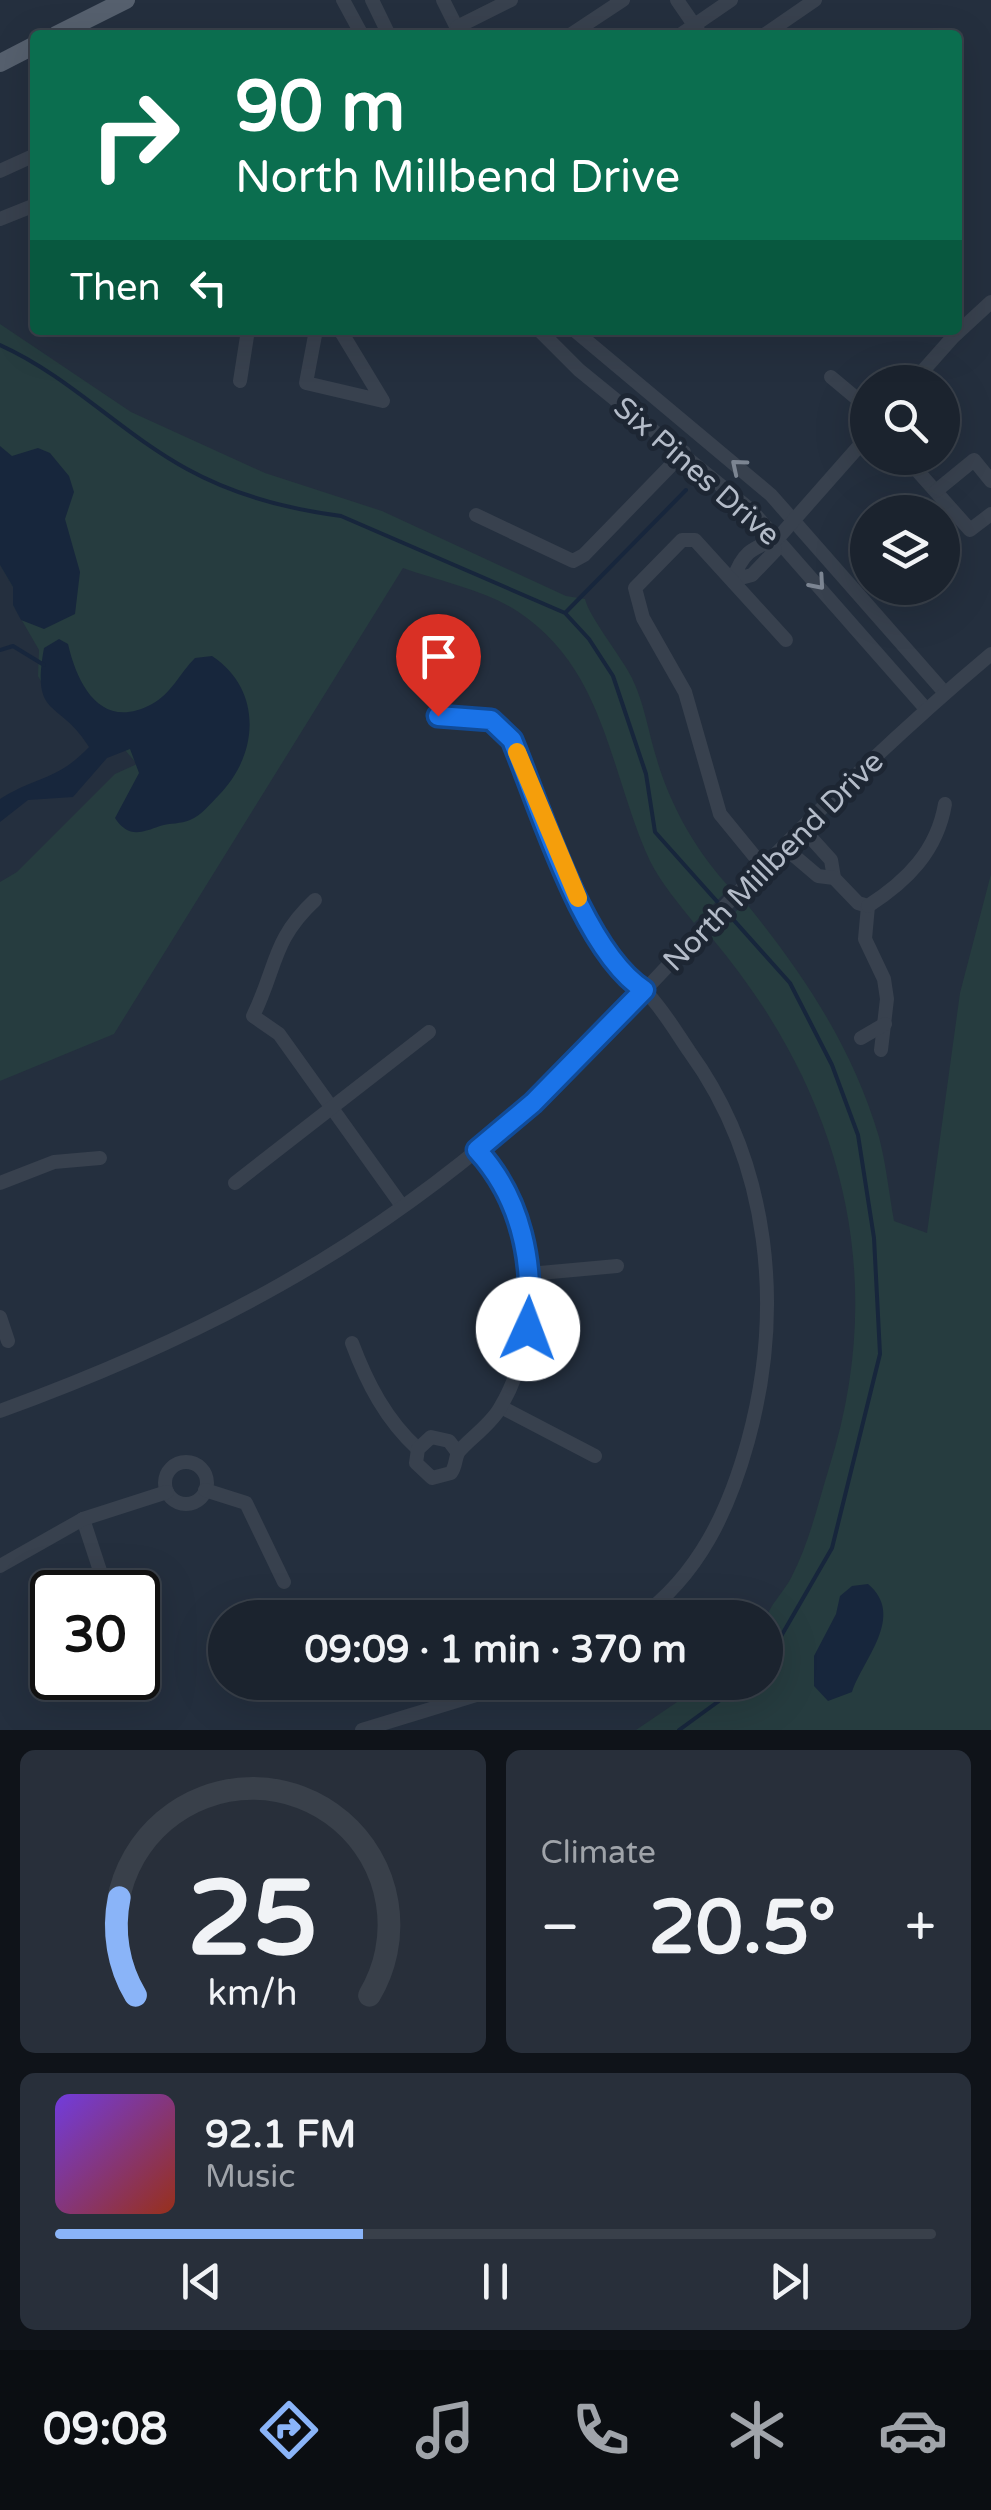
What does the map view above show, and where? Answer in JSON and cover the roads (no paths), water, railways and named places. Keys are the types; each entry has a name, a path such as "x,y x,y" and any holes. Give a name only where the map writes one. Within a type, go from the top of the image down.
{"main road":[{"path":"66,30 126,0"},
{"path":"0,62 30,48"}],"street":[{"path":"343,0 359,30"},
{"path":"372,0 387,30"},
{"path":"443,0 458,30"},
{"path":"460,30 512,0"},
{"path":"578,30 623,0"},
{"path":"678,0 698,30 731,0"},
{"path":"771,30 816,0"},
{"path":"0,170 30,157"},
{"path":"0,219 30,207"},
{"path":"962,323 991,302"},
{"path":"240,381 247,335"},
{"path":"315,335 306,383 383,401 343,335"},
{"name":"Six Pines Drive","path":"545,335 579,370 684,452 775,540 926,709"},
{"name":"Six Pines Drive","path":"579,335 611,365 747,472 795,520 945,692"},
{"path":"926,365 947,335"},
{"path":"830,377 850,393"},
{"path":"476,515 573,560 584,555 684,452"},
{"path":"733,580 739,562 764,540 775,540 850,457"},
{"path":"936,491 974,460 991,481"},
{"path":"921,475 970,530 991,514"},
{"path":"765,870 720,814 685,692 634,588 682,540 695,540 786,640"},
{"name":"North Millbend Drive","path":"0,1411 127,1362 233,1314 329,1258 477,1150 533,1103 926,709 991,654"},
{"path":"438,716 491,720 512,740 596,936 624,977 644,990 710,1084 741,1148 762,1222 768,1285 752,1426 728,1506 697,1560 657,1600"},
{"path":"881,1050 884,979 865,940 868,906 922,860 941,830 945,804"},
{"path":"803,829 832,860 834,878 858,903 868,906"},
{"path":"785,848 818,876 834,878"},
{"path":"315,900 281,938 268,986 253,1016 279,1034 402,1206"},
{"path":"861,1038 885,1024"},
{"path":"235,1183 334,1110 429,1032"},
{"path":"352,1343 370,1387 398,1430 418,1449 419,1469 432,1478 451,1474 458,1453 473,1442 501,1407 528,1329 529,1274 515,1210 496,1171 477,1150"},
{"path":"0,1183 54,1162 100,1158"},
{"path":"529,1274 617,1266"},
{"path":"0,1317 8,1341"},
{"path":"501,1407 596,1456"},
{"path":"418,1449 427,1439 438,1437 449,1440 458,1453"},
{"path":"182,1463 194,1464 204,1473 205,1490 198,1500 186,1504 167,1492 167,1474 182,1463"},
{"path":"205,1490 246,1503 284,1582"},
{"path":"0,1566 83,1519 167,1492"},
{"path":"83,1519 99,1570"},
{"path":"362,1730 460,1700"}],"water":[{"path":"0,446 12,456 38,448 50,453 69,476 74,492 65,519 80,572 75,614 44,629 21,620 13,605 13,587 0,565"},
{"path":"59,639 68,644 78,675 95,700 119,712 134,711 159,700 195,658 212,656 229,670 247,704 248,742 232,779 202,812 187,821 141,832 125,829 115,818 139,773 130,749 107,758 73,797 28,800 0,822 0,799 56,772 89,747 50,706 41,687 44,648"},
{"path":"868,1584 879,1596 883,1624 852,1692 828,1701 814,1686 814,1656 836,1614 840,1596 852,1586"}],"waterway":[{"path":"0,345 49,372 163,455 205,478 262,500 341,516 565,613 589,639 613,676 646,774 655,832 790,983 832,1065 858,1135 874,1238 880,1354 832,1548 783,1633"},
{"path":"566,612 686,490"},
{"path":"0,650 13,646 44,665"},
{"path":"679,1730 720,1700"}]}
